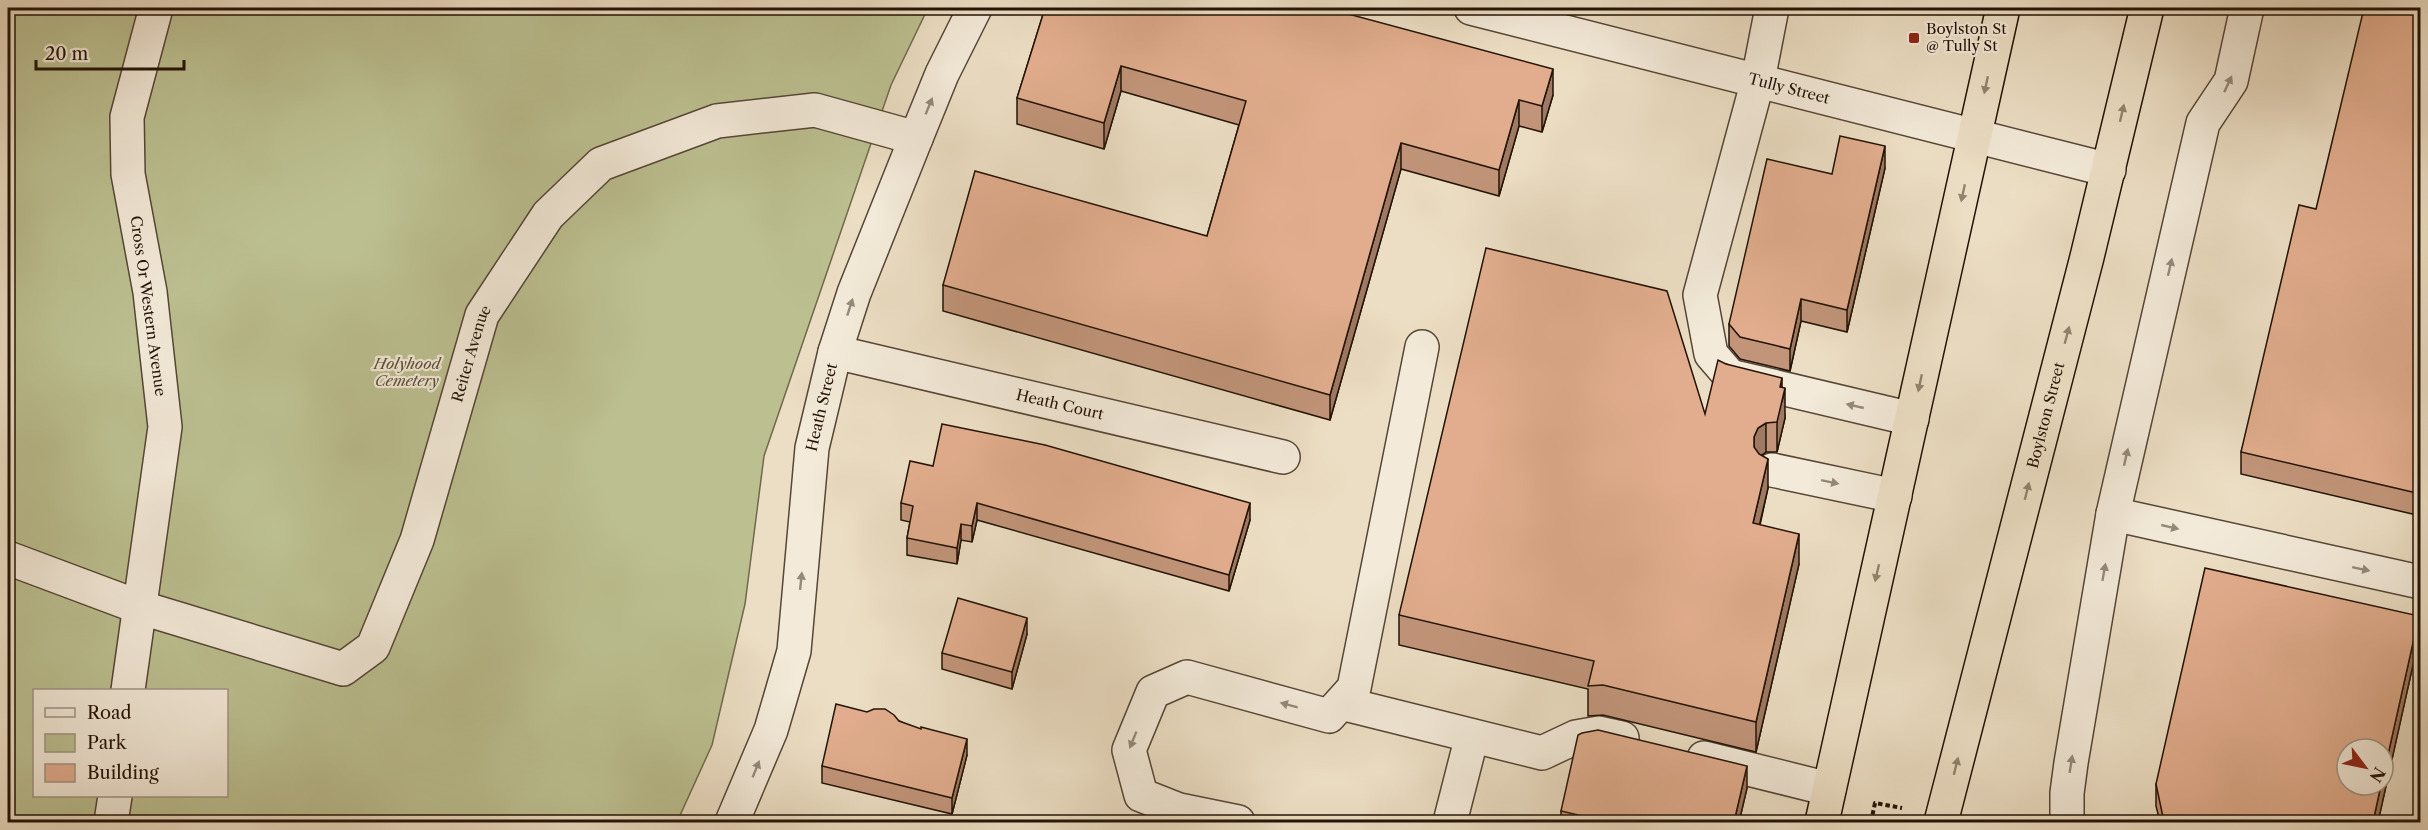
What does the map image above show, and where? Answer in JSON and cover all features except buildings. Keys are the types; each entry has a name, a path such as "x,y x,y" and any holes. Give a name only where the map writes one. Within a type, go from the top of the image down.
{"highway":[{"path":"1822,822 2003,8"},
{"name":"Boylston Street","path":"1941,822 2109,170 2147,8"}],"street":[{"name":"Cross Or Western Avenue","path":"128,689 165,427 150,292 128,174 127,117 156,8"},
{"name":"Heath Street","path":"732,822 771,730 794,651 812,448 835,352 854,293 942,74 975,8"},
{"name":"Tully Street","path":"1472,8 2109,170"},
{"path":"1772,8 1758,80 1700,295 1711,354 1730,376 1912,419"},
{"path":"2067,822 2072,763 2113,514 2203,123 2231,81 2247,8"},
{"name":"Reiter Avenue","path":"139,607 343,669 373,647 417,540 482,315 548,215 601,164 717,121 815,110 916,138"},
{"path":"1238,822 1179,810 1141,795 1129,750 1153,692 1187,676 1329,716 1354,688 1422,347"},
{"name":"Heath Court","path":"835,352 1283,457"},
{"path":"1772,470 1895,496"},
{"path":"2113,514 2421,582"},
{"path":"8,558 139,607"},
{"path":"1341,703 1542,753 1576,737 1599,733 1829,789"},
{"path":"1450,822 1472,736"},
{"path":"111,822 115,797"}],"path":[{"path":"1871,822 1875,803 1912,810"}],"green space":[{"name":"Holyhood Cemetery","path":"8,8 928,8 891,85 764,456 745,604 712,745 677,822 8,822"}],"place":[{"name":"Boylston St @ Tully St","path":"1914,38"}]}
